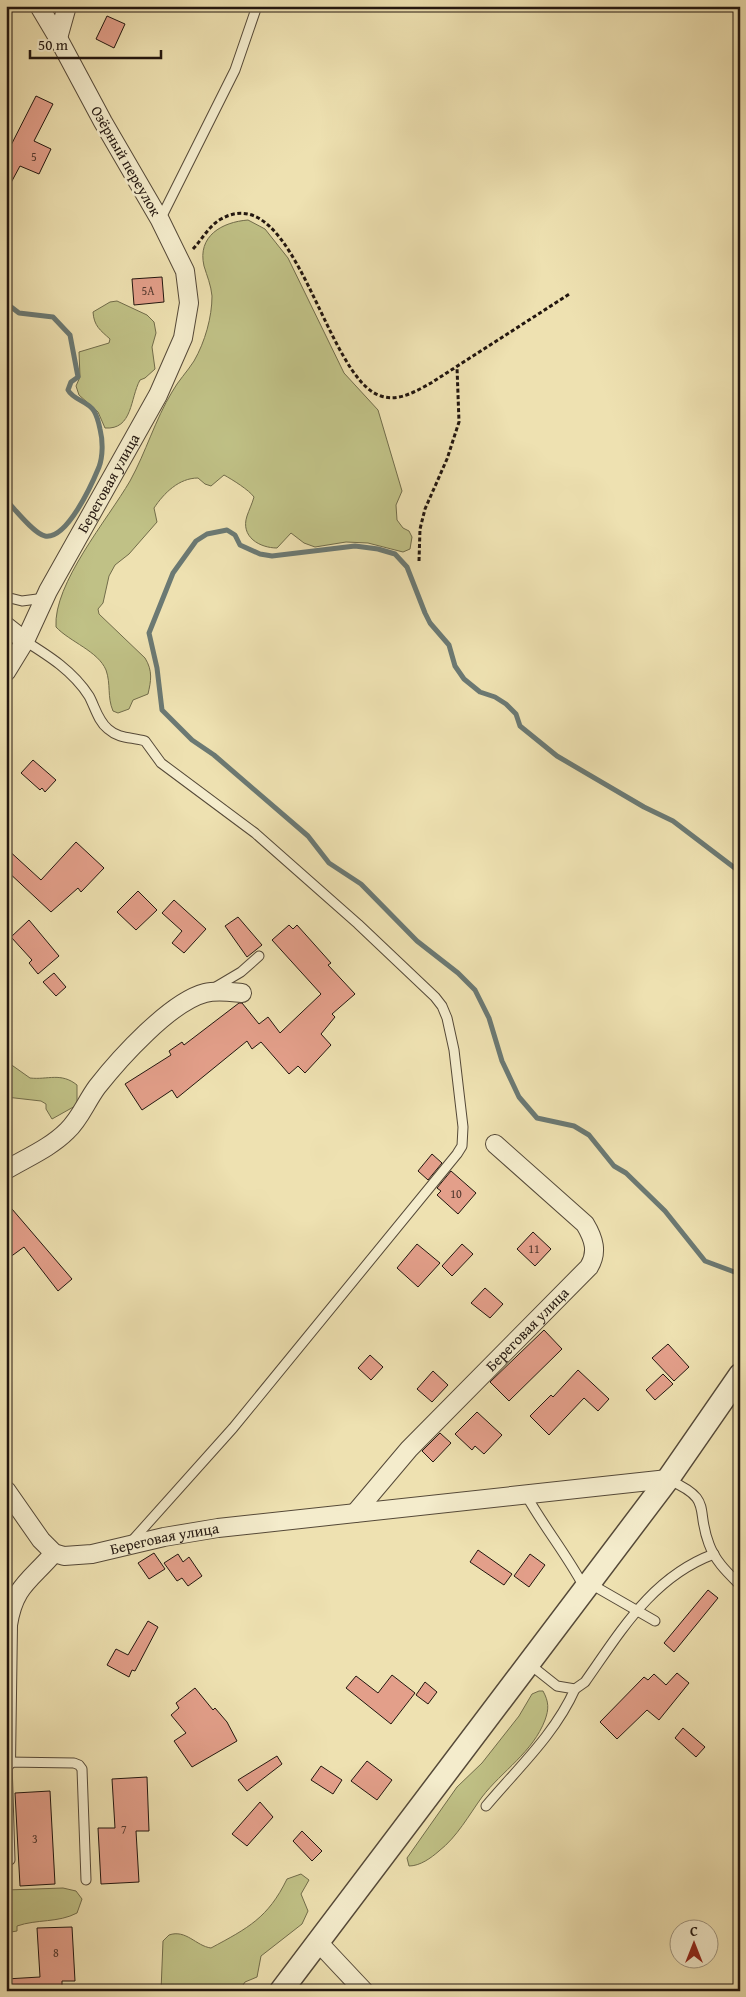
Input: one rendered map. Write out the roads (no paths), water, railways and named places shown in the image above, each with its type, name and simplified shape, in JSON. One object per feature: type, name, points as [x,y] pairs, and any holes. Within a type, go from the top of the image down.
[{"type":"street","name":"Озёрный переулок","points":[[39,6],[160,220],[181,262],[188,287]]},
{"type":"street","points":[[58,38],[67,6]]},
{"type":"street","name":"Береговая улица","points":[[6,672],[24,641],[44,598],[131,444],[165,379],[183,338],[188,316],[188,287]]},
{"type":"street","points":[[6,626],[24,641]]},
{"type":"street","points":[[6,1170],[59,1139],[78,1118],[100,1083],[146,1034],[189,1000],[215,991],[242,993]]},
{"type":"street","name":"Береговая улица","points":[[355,1514],[409,1449],[588,1267],[593,1259],[594,1242],[585,1224],[496,1144]]},
{"type":"street","points":[[281,1991],[668,1479],[740,1375]]},
{"type":"street","name":"Береговая улица","points":[[54,1553],[77,1556],[218,1528],[668,1479]]},
{"type":"street","points":[[6,1490],[42,1540],[54,1553],[21,1586],[10,1608],[8,1625],[7,1762]]},
{"type":"street","points":[[318,1942],[364,1991]]},
{"type":"lane","points":[[160,220],[235,70],[257,6]]},
{"type":"lane","points":[[6,597],[22,601],[44,598]]},
{"type":"lane","points":[[24,641],[64,666],[88,695],[102,723],[108,730],[123,737],[144,740],[161,763],[255,833],[358,924],[435,997],[442,1006],[450,1032],[463,1127],[462,1146],[458,1154],[239,1421],[129,1545]]},
{"type":"lane","points":[[203,994],[234,977],[259,956]]},
{"type":"lane","points":[[668,1479],[684,1486],[699,1499],[704,1512],[706,1534],[714,1554],[740,1585]]},
{"type":"lane","points":[[526,1495],[587,1586],[655,1621]]},
{"type":"lane","points":[[486,1806],[550,1733],[565,1712],[575,1689],[585,1682],[635,1610],[665,1581],[691,1564],[714,1554]]},
{"type":"lane","points":[[528,1663],[558,1686],[575,1689]]},
{"type":"lane","points":[[10,1860],[7,1762],[68,1762],[79,1765],[82,1775],[86,1880]]},
{"type":"waterway","points":[[6,303],[19,313],[53,317],[70,335],[78,377],[71,382],[68,390],[73,396],[94,411],[102,438],[99,467],[91,486],[70,520],[53,535],[45,536],[35,531],[6,500]]},
{"type":"waterway","points":[[740,872],[673,821],[644,807],[557,756],[520,726],[516,714],[506,704],[495,697],[480,692],[464,679],[455,666],[449,645],[430,623],[407,567],[395,554],[378,549],[355,546],[272,556],[260,554],[240,545],[235,535],[227,530],[207,534],[196,541],[173,573],[149,633],[157,668],[162,710],[192,740],[214,755],[308,836],[329,863],[361,884],[417,941],[458,973],[475,990],[489,1018],[502,1061],[519,1097],[537,1118],[574,1126],[589,1135],[614,1166],[626,1173],[665,1211],[705,1261],[740,1274]]}]
